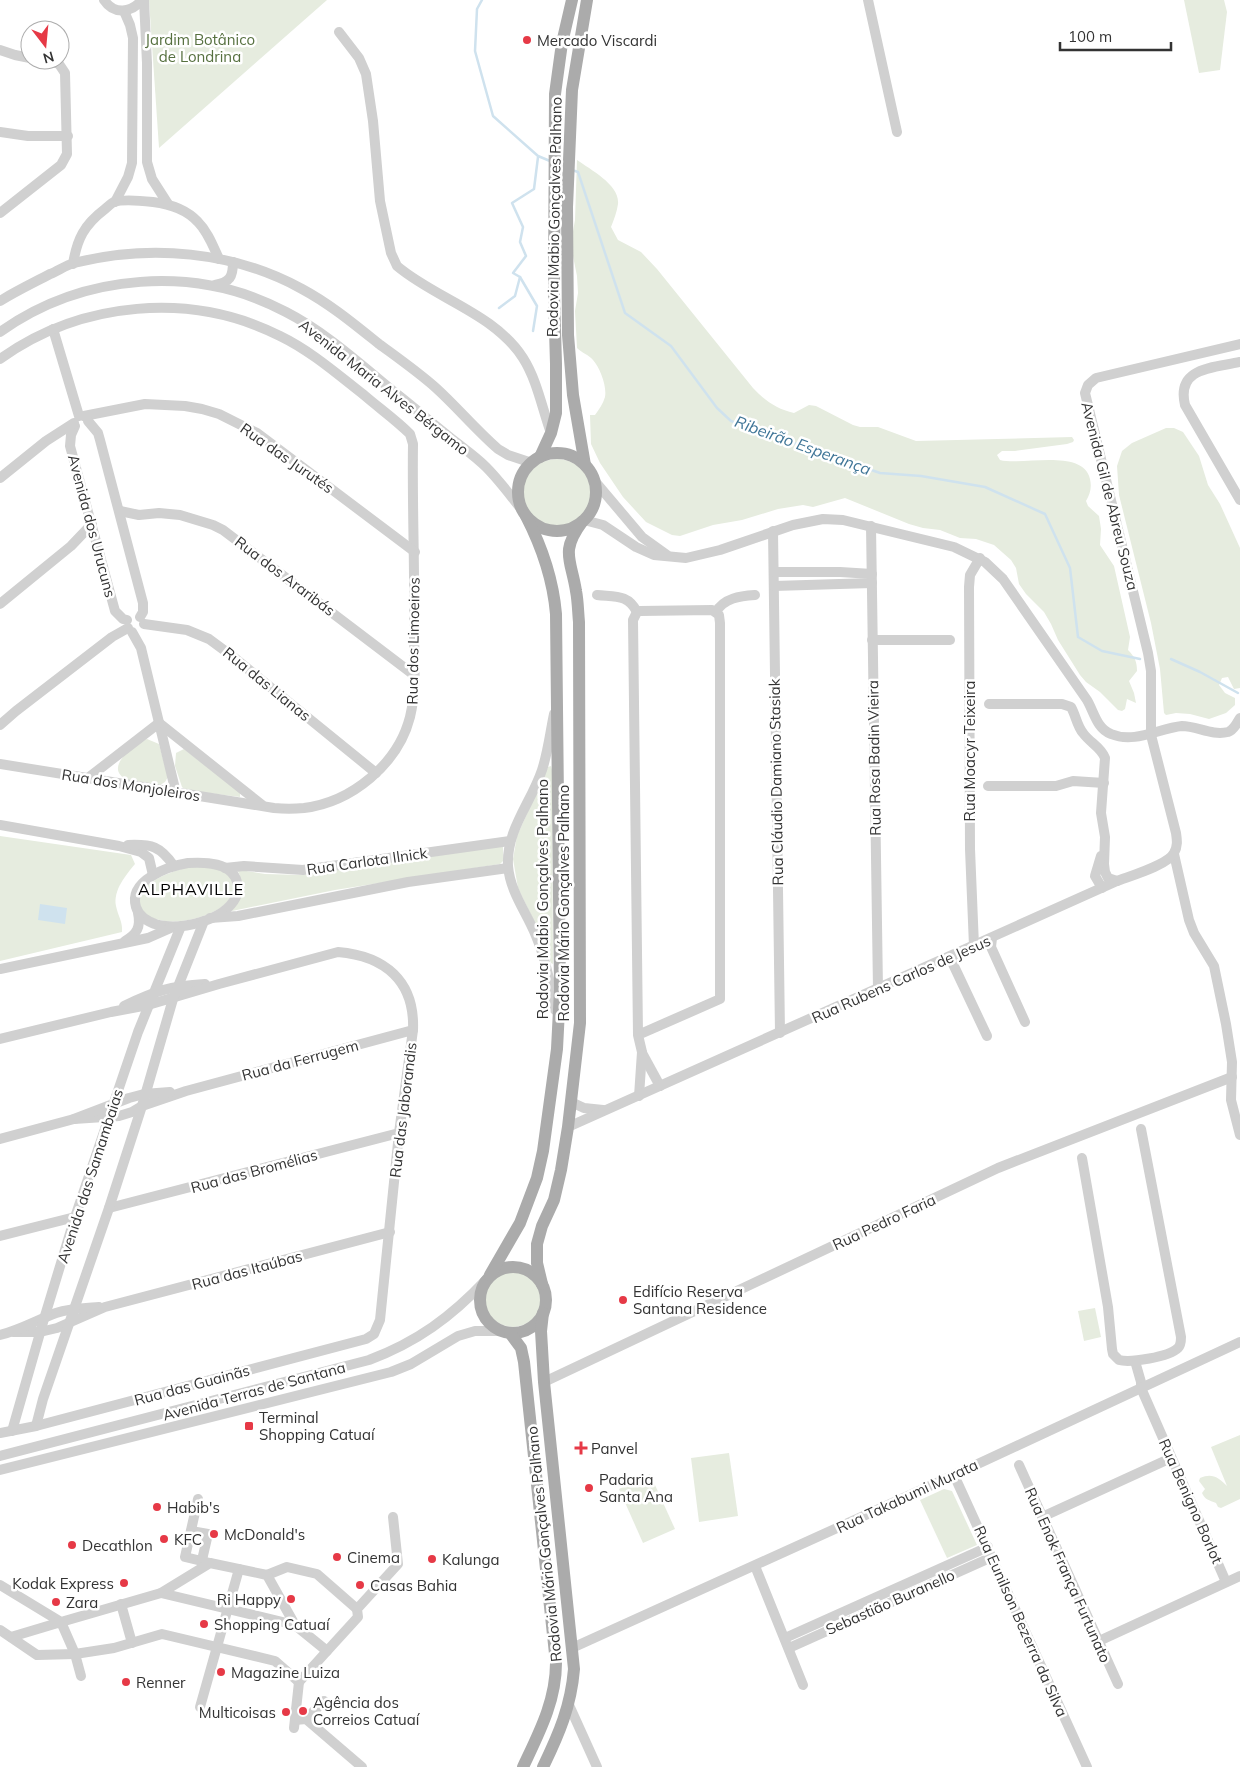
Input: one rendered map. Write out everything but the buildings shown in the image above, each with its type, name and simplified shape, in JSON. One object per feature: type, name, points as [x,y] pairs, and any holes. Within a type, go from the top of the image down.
[{"type":"main road","name":"Rodovia Mabio Gonçalves Palhano","points":[[536,460],[551,433],[556,413],[554,294],[555,94],[562,43],[572,0]]},
{"type":"main road","name":"Rodovia Mabio Gonçalves Palhano","points":[[585,465],[573,395],[568,335],[568,175],[572,90],[587,0]]},
{"type":"main road","points":[[561,453],[573,457],[585,465],[594,479],[595,498],[591,511],[583,521],[563,530],[549,530],[536,525],[524,513],[518,497],[519,483],[524,470],[536,460],[561,453]]},
{"type":"main road","name":"Rodovia Mabio Gonçalves Palhano","points":[[488,1278],[517,1229],[534,1188],[543,1151],[559,1027],[556,620],[553,589],[543,554],[524,513]]},
{"type":"main road","name":"Rodovia Mário Gonçalves Palhano","points":[[542,1284],[537,1262],[538,1234],[556,1191],[568,1127],[580,1022],[579,622],[576,591],[568,556],[571,538],[583,521]]},
{"type":"main road","points":[[552,1086],[558,1087],[566,1096],[565,1118],[568,1127]]},
{"type":"main road","points":[[518,1267],[530,1271],[542,1284],[546,1295],[543,1313],[531,1328],[520,1332],[506,1332],[486,1320],[480,1308],[481,1291],[488,1278],[500,1269],[518,1267]]},
{"type":"main road","name":"Rodovia Mário Gonçalves Palhano","points":[[543,1313],[541,1331],[544,1382],[574,1669],[569,1705],[558,1737],[543,1767]]},
{"type":"main road","name":"Rodovia Mário Gonçalves Palhano","points":[[506,1332],[518,1343],[522,1354],[556,1663],[556,1683],[552,1701],[523,1767]]},
{"type":"street","points":[[104,0],[112,9],[124,11],[137,6],[143,0]]},
{"type":"street","points":[[143,0],[147,63],[147,162],[152,179],[168,204]]},
{"type":"street","points":[[868,0],[898,132]]},
{"type":"street","points":[[73,264],[77,242],[87,226],[115,202],[128,177],[132,163],[133,38],[124,11]]},
{"type":"street","points":[[339,32],[359,58],[366,74],[373,121],[380,201],[391,254],[397,266],[458,304],[510,341],[523,357],[531,372],[551,433]]},
{"type":"street","points":[[0,50],[20,57]]},
{"type":"street","points":[[0,213],[61,165],[67,154],[65,73],[63,70]]},
{"type":"street","points":[[0,132],[28,136],[68,136]]},
{"type":"street","points":[[115,202],[142,200],[168,204],[184,211],[197,221],[208,234],[219,259]]},
{"type":"street","name":"Avenida Maria Alves Bérgamo","points":[[0,301],[14,292],[73,264],[121,255],[156,253],[197,255],[233,262],[276,276],[318,298],[434,387],[498,448],[508,455],[536,460]]},
{"type":"street","points":[[212,286],[226,283],[230,279],[233,262]]},
{"type":"street","name":"Avenida Maria Alves Bérgamo","points":[[0,332],[48,304],[94,288],[151,280],[212,286],[240,292],[264,301],[293,316],[325,336],[484,466],[524,513]]},
{"type":"street","name":"Rua dos Limoeiros","points":[[53,329],[87,317],[139,308],[193,309],[240,320],[280,336],[309,353],[405,428],[412,436],[415,552],[414,675],[412,709],[407,725],[395,750],[376,773],[351,792],[336,800],[318,805],[292,809],[263,806]]},
{"type":"street","points":[[0,359],[25,342],[53,329]]},
{"type":"street","name":"Avenida dos Urucuns","points":[[53,329],[80,420],[94,428],[100,440],[120,511],[144,603],[143,612],[135,625],[176,793]]},
{"type":"street","name":"Avenida Gil de Abreu Souza","points":[[1174,854],[1177,846],[1176,833],[1151,735],[1150,662],[1085,393],[1088,385],[1096,378],[1240,344]]},
{"type":"street","points":[[1240,362],[1201,371],[1189,377],[1184,384],[1183,394],[1185,405],[1240,500]]},
{"type":"street","name":"Rua das Jurutés","points":[[0,478],[46,441],[80,420],[131,406],[153,404],[202,409],[219,414],[257,433],[415,552]]},
{"type":"street","name":"Avenida dos Urucuns","points":[[80,420],[71,435],[70,444],[115,611],[123,619],[135,625]]},
{"type":"street","points":[[594,479],[642,537],[670,557]]},
{"type":"street","name":"Rua dos Araribás","points":[[120,511],[139,515],[180,515],[223,530],[414,675]]},
{"type":"street","points":[[123,525],[139,515]]},
{"type":"street","points":[[583,521],[603,525],[645,551],[670,557],[696,557],[793,525],[823,519],[843,520],[954,547],[980,558],[1003,579],[1087,700],[1096,720],[1111,735],[1123,737],[1151,735],[1182,726],[1212,732],[1228,732],[1234,728],[1240,718]]},
{"type":"street","points":[[0,604],[71,546],[92,524]]},
{"type":"street","name":"Rua Rosa Badin Vieira","points":[[871,526],[878,990]]},
{"type":"street","name":"Rua Cláudio Damiano Stasiak","points":[[773,532],[780,1033]]},
{"type":"street","points":[[71,546],[96,540]]},
{"type":"street","name":"Rua Moacyr Teixeira","points":[[974,946],[970,850],[969,586],[970,575],[980,558]]},
{"type":"street","points":[[774,572],[840,572],[872,579]]},
{"type":"street","points":[[774,586],[872,579]]},
{"type":"street","points":[[597,595],[625,598],[637,612]]},
{"type":"street","points":[[716,612],[719,607],[728,601],[738,597],[755,595]]},
{"type":"street","points":[[638,1035],[720,999],[720,623],[719,615],[716,612],[707,610],[644,610],[637,612],[633,620],[638,1035],[642,1052],[660,1086]]},
{"type":"street","points":[[0,725],[16,710],[112,637],[135,625]]},
{"type":"street","name":"Rua das Lianas","points":[[135,625],[188,630],[216,644],[376,773]]},
{"type":"street","points":[[872,640],[950,640]]},
{"type":"street","points":[[557,704],[542,770],[510,841],[508,868],[517,898],[536,934],[545,960],[559,1027]]},
{"type":"street","points":[[989,704],[1062,704],[1069,706],[1083,733],[1104,755],[1101,813],[1105,848],[1104,864],[1108,878],[1116,881]]},
{"type":"street","points":[[88,778],[159,723],[263,806]]},
{"type":"street","name":"Rua dos Monjoleiros","points":[[0,764],[263,806]]},
{"type":"street","points":[[988,786],[1056,786],[1073,781],[1104,783]]},
{"type":"street","points":[[0,826],[120,846],[152,846],[162,852],[174,866]]},
{"type":"street","name":"Rua Carlota Ilnick","points":[[220,866],[304,870],[510,841]]},
{"type":"street","points":[[120,846],[145,855],[151,862],[154,875]]},
{"type":"street","points":[[1102,888],[1095,876],[1105,848]]},
{"type":"street","points":[[1174,854],[1189,920],[1194,933],[1214,966],[1232,1062],[1231,1100],[1240,1135]]},
{"type":"street","name":"Rua Rubens Carlos de Jesus","points":[[568,1127],[878,990],[1116,881],[1161,863],[1174,854]]},
{"type":"street","points":[[118,943],[135,933],[140,924],[135,903],[136,893],[154,875],[174,866],[188,863],[220,866],[236,878],[238,893],[234,901],[226,909],[207,920]]},
{"type":"street","points":[[0,969],[148,938],[178,926],[207,920],[238,916],[408,882],[508,868]]},
{"type":"street","points":[[138,913],[146,920],[155,924],[178,926]]},
{"type":"street","name":"Avenida das Samambaias","points":[[36,1426],[43,1399],[142,1106],[173,999],[207,920]]},
{"type":"street","name":"Avenida das Samambaias","points":[[12,1431],[75,1217],[148,1005],[169,958],[178,926]]},
{"type":"street","points":[[992,938],[991,947],[1026,1022]]},
{"type":"street","name":"Rua das Jaborandis","points":[[219,984],[324,954],[338,952],[353,953],[383,965],[398,978],[407,992],[414,1013],[414,1030],[399,1133],[390,1232],[378,1326]]},
{"type":"street","points":[[954,955],[954,964],[987,1036]]},
{"type":"street","points":[[111,1012],[154,992],[179,986],[219,984]]},
{"type":"street","points":[[0,1039],[173,999],[219,984]]},
{"type":"street","name":"Rua da Ferrugem","points":[[74,1119],[119,1116],[186,1091],[414,1030]]},
{"type":"street","points":[[639,1096],[642,1052]]},
{"type":"street","name":"Rua Pedro Faria","points":[[544,1382],[998,1168],[1232,1078]]},
{"type":"street","name":"Rua da Ferrugem","points":[[0,1139],[74,1119],[144,1094],[186,1091]]},
{"type":"street","points":[[571,1102],[584,1108],[606,1110]]},
{"type":"street","points":[[1082,1158],[1108,1307],[1113,1354],[1119,1360],[1135,1361],[1173,1352],[1180,1344],[1182,1337],[1141,1129]]},
{"type":"street","name":"Rua das Bromélias","points":[[109,1208],[399,1133]]},
{"type":"street","points":[[0,1236],[75,1217]]},
{"type":"street","name":"Rua das Itaúbas","points":[[13,1332],[40,1332],[69,1323],[105,1307],[390,1232]]},
{"type":"street","name":"Avenida Terras de Santana","points":[[0,1456],[369,1360],[404,1345],[432,1329],[488,1278]]},
{"type":"street","name":"Rua das Itaúbas","points":[[0,1335],[13,1332],[56,1313],[74,1308],[105,1307]]},
{"type":"street","name":"Rua das Guainãs","points":[[0,1433],[36,1426],[366,1339],[374,1334],[378,1326]]},
{"type":"street","name":"Avenida Terras de Santana","points":[[0,1470],[391,1372],[412,1364],[458,1336],[474,1331],[506,1332]]},
{"type":"street","name":"Rua Takabumi Murata","points":[[572,1648],[954,1475],[1240,1342]]},
{"type":"street","points":[[1135,1361],[1148,1404],[1156,1420]]},
{"type":"street","points":[[1142,1386],[1155,1413],[1156,1420]]},
{"type":"street","points":[[1119,1398],[1138,1399],[1148,1404]]},
{"type":"street","name":"Rua Benigno Borlot","points":[[1156,1420],[1226,1582]]},
{"type":"street","points":[[1042,1517],[1171,1458]]},
{"type":"street","name":"Rua Enok França Furtunato","points":[[1019,1465],[1118,1684]]},
{"type":"street","name":"Rua Eunilson Bezerra da Silva","points":[[954,1475],[1087,1767]]},
{"type":"street","points":[[198,1499],[185,1557],[267,1575],[287,1567],[317,1574],[357,1609],[358,1617],[298,1682],[294,1724],[306,1719],[324,1701]]},
{"type":"street","points":[[357,1609],[398,1564],[393,1517]]},
{"type":"street","points":[[191,1531],[208,1534],[206,1562]]},
{"type":"street","name":"Sebastião Buranello","points":[[787,1643],[990,1552]]},
{"type":"street","points":[[11,1637],[161,1592],[206,1562]]},
{"type":"street","points":[[755,1566],[803,1686]]},
{"type":"street","points":[[200,1707],[239,1569]]},
{"type":"street","points":[[267,1575],[295,1625],[327,1651]]},
{"type":"street","points":[[1099,1641],[1240,1576]]},
{"type":"street","points":[[0,1586],[61,1622],[75,1654],[81,1676]]},
{"type":"street","points":[[161,1592],[295,1625]]},
{"type":"street","points":[[121,1604],[132,1643]]},
{"type":"street","points":[[0,1630],[37,1656],[75,1654],[114,1648],[162,1634],[275,1661],[298,1682]]},
{"type":"street","points":[[569,1705],[597,1767]]},
{"type":"street","points":[[306,1719],[362,1767]]},
{"type":"green space","name":"Jardim Botânico de Londrina","points":[[149,0],[327,0],[159,148]]},
{"type":"green space","points":[[1184,0],[1224,0],[1227,12],[1220,70],[1199,73]]},
{"type":"green space","points":[[577,160],[597,173],[610,184],[614,191],[618,204],[611,227],[618,240],[641,252],[657,269],[753,388],[767,401],[777,407],[794,413],[809,405],[816,406],[853,425],[878,427],[916,441],[1072,437],[1073,442],[1067,444],[1002,451],[997,455],[1000,460],[1010,461],[1064,461],[1076,464],[1085,470],[1091,485],[1086,501],[1088,506],[1099,516],[1101,529],[1100,545],[1114,566],[1130,637],[1128,650],[1136,662],[1137,671],[1129,681],[1136,703],[1127,699],[1125,709],[1122,711],[1118,710],[1100,692],[1086,682],[1058,640],[1044,612],[1019,584],[1016,568],[1011,560],[994,545],[976,539],[960,538],[940,530],[909,524],[845,498],[813,507],[803,505],[778,509],[742,520],[713,525],[680,536],[672,535],[646,522],[623,497],[600,463],[591,444],[590,415],[595,415],[603,402],[605,388],[596,363],[577,348],[575,311],[578,293],[572,237],[575,220]]},
{"type":"green space","points":[[1166,428],[1174,428],[1183,432],[1199,456],[1208,485],[1220,504],[1240,548],[1240,688],[1234,689],[1228,677],[1222,678],[1219,685],[1225,693],[1235,698],[1235,705],[1226,713],[1209,719],[1190,714],[1176,713],[1166,715],[1164,713],[1160,669],[1151,623],[1119,495],[1117,466],[1122,451],[1132,443]]},
{"type":"green space","points":[[557,459],[570,462],[581,469],[588,480],[591,493],[588,506],[581,517],[570,524],[557,527],[544,524],[533,517],[526,506],[523,493],[526,480],[533,469],[544,462]]},
{"type":"green space","points":[[147,739],[159,744],[168,777],[160,785],[128,780],[118,770],[119,764],[128,752],[134,746]]},
{"type":"green space","points":[[184,749],[240,792],[240,797],[185,790],[182,787],[175,766],[176,753]]},
{"type":"green space","points":[[551,766],[553,964],[518,888],[513,859],[517,836],[548,767]]},
{"type":"green space","points":[[0,836],[131,855],[135,864],[121,883],[116,894],[116,906],[122,925],[122,932],[0,961]]},
{"type":"green space","points":[[503,846],[503,861],[500,864],[335,890],[232,911],[240,876],[238,871],[240,870],[265,874],[302,875]]},
{"type":"green space","points":[[189,867],[212,868],[227,874],[233,885],[232,894],[228,901],[213,912],[182,921],[162,921],[146,915],[139,904],[140,895],[145,888],[162,876]]},
{"type":"green space","points":[[513,1271],[524,1273],[533,1279],[539,1288],[541,1299],[539,1310],[533,1319],[524,1325],[513,1327],[502,1325],[493,1319],[487,1310],[485,1299],[487,1288],[493,1279],[502,1273]]},
{"type":"green space","points":[[1095,1308],[1101,1337],[1084,1341],[1078,1311]]},
{"type":"green space","points":[[1240,1435],[1240,1499],[1221,1508],[1204,1497],[1202,1493],[1205,1489],[1199,1481],[1200,1478],[1211,1476],[1218,1478],[1227,1486],[1211,1447]]},
{"type":"green space","points":[[729,1453],[738,1516],[699,1522],[691,1458]]},
{"type":"green space","points":[[650,1474],[675,1529],[643,1543],[619,1489]]},
{"type":"green space","points":[[944,1489],[952,1491],[977,1545],[947,1558],[920,1500]]},
{"type":"water","points":[[40,904],[67,908],[65,924],[38,920]]},
{"type":"waterway","name":"Ribeirão Esperança","points":[[482,0],[477,9],[475,51],[493,116],[538,156],[550,161]]},
{"type":"waterway","points":[[533,331],[537,306],[520,277],[513,273],[526,256],[520,242],[523,227],[512,203],[534,189],[538,157]]},
{"type":"waterway","name":"Ribeirão Esperança","points":[[572,170],[578,172],[625,313],[671,346],[717,408],[731,421],[880,473],[921,476],[985,487],[1045,514],[1070,568],[1078,637],[1102,651],[1140,659]]},
{"type":"waterway","points":[[499,308],[515,296],[520,277]]},
{"type":"waterway","name":"Ribeirão Esperança","points":[[1171,659],[1200,672],[1238,693]]},
{"type":"place","name":"Mercado Viscardi","points":[[527,40]]},
{"type":"place","name":"Edifício Reserva Santana Residence","points":[[623,1300]]},
{"type":"place","name":"Terminal Shopping Catuaí","points":[[249,1426]]},
{"type":"place","name":"Panvel","points":[[581,1448]]},
{"type":"place","name":"Padaria Santa Ana","points":[[589,1488]]},
{"type":"place","name":"Habib's","points":[[157,1507]]},
{"type":"place","name":"McDonald's","points":[[214,1534]]},
{"type":"place","name":"KFC","points":[[164,1539]]},
{"type":"place","name":"Decathlon","points":[[72,1545]]},
{"type":"place","name":"Cinema","points":[[337,1557]]},
{"type":"place","name":"Kalunga","points":[[432,1559]]},
{"type":"place","name":"Kodak Express","points":[[124,1583]]},
{"type":"place","name":"Casas Bahia","points":[[360,1585]]},
{"type":"place","name":"Ri Happy","points":[[291,1599]]},
{"type":"place","name":"Zara","points":[[56,1602]]},
{"type":"place","name":"Shopping Catuaí","points":[[204,1624]]},
{"type":"place","name":"Magazine Luiza","points":[[221,1672]]},
{"type":"place","name":"Renner","points":[[126,1682]]},
{"type":"place","name":"Agência dos Correios Catuaí","points":[[303,1711]]},
{"type":"place","name":"Multicoisas","points":[[286,1712]]},
{"type":"district","name":"ALPHAVILLE","points":[[191,889]]}]
